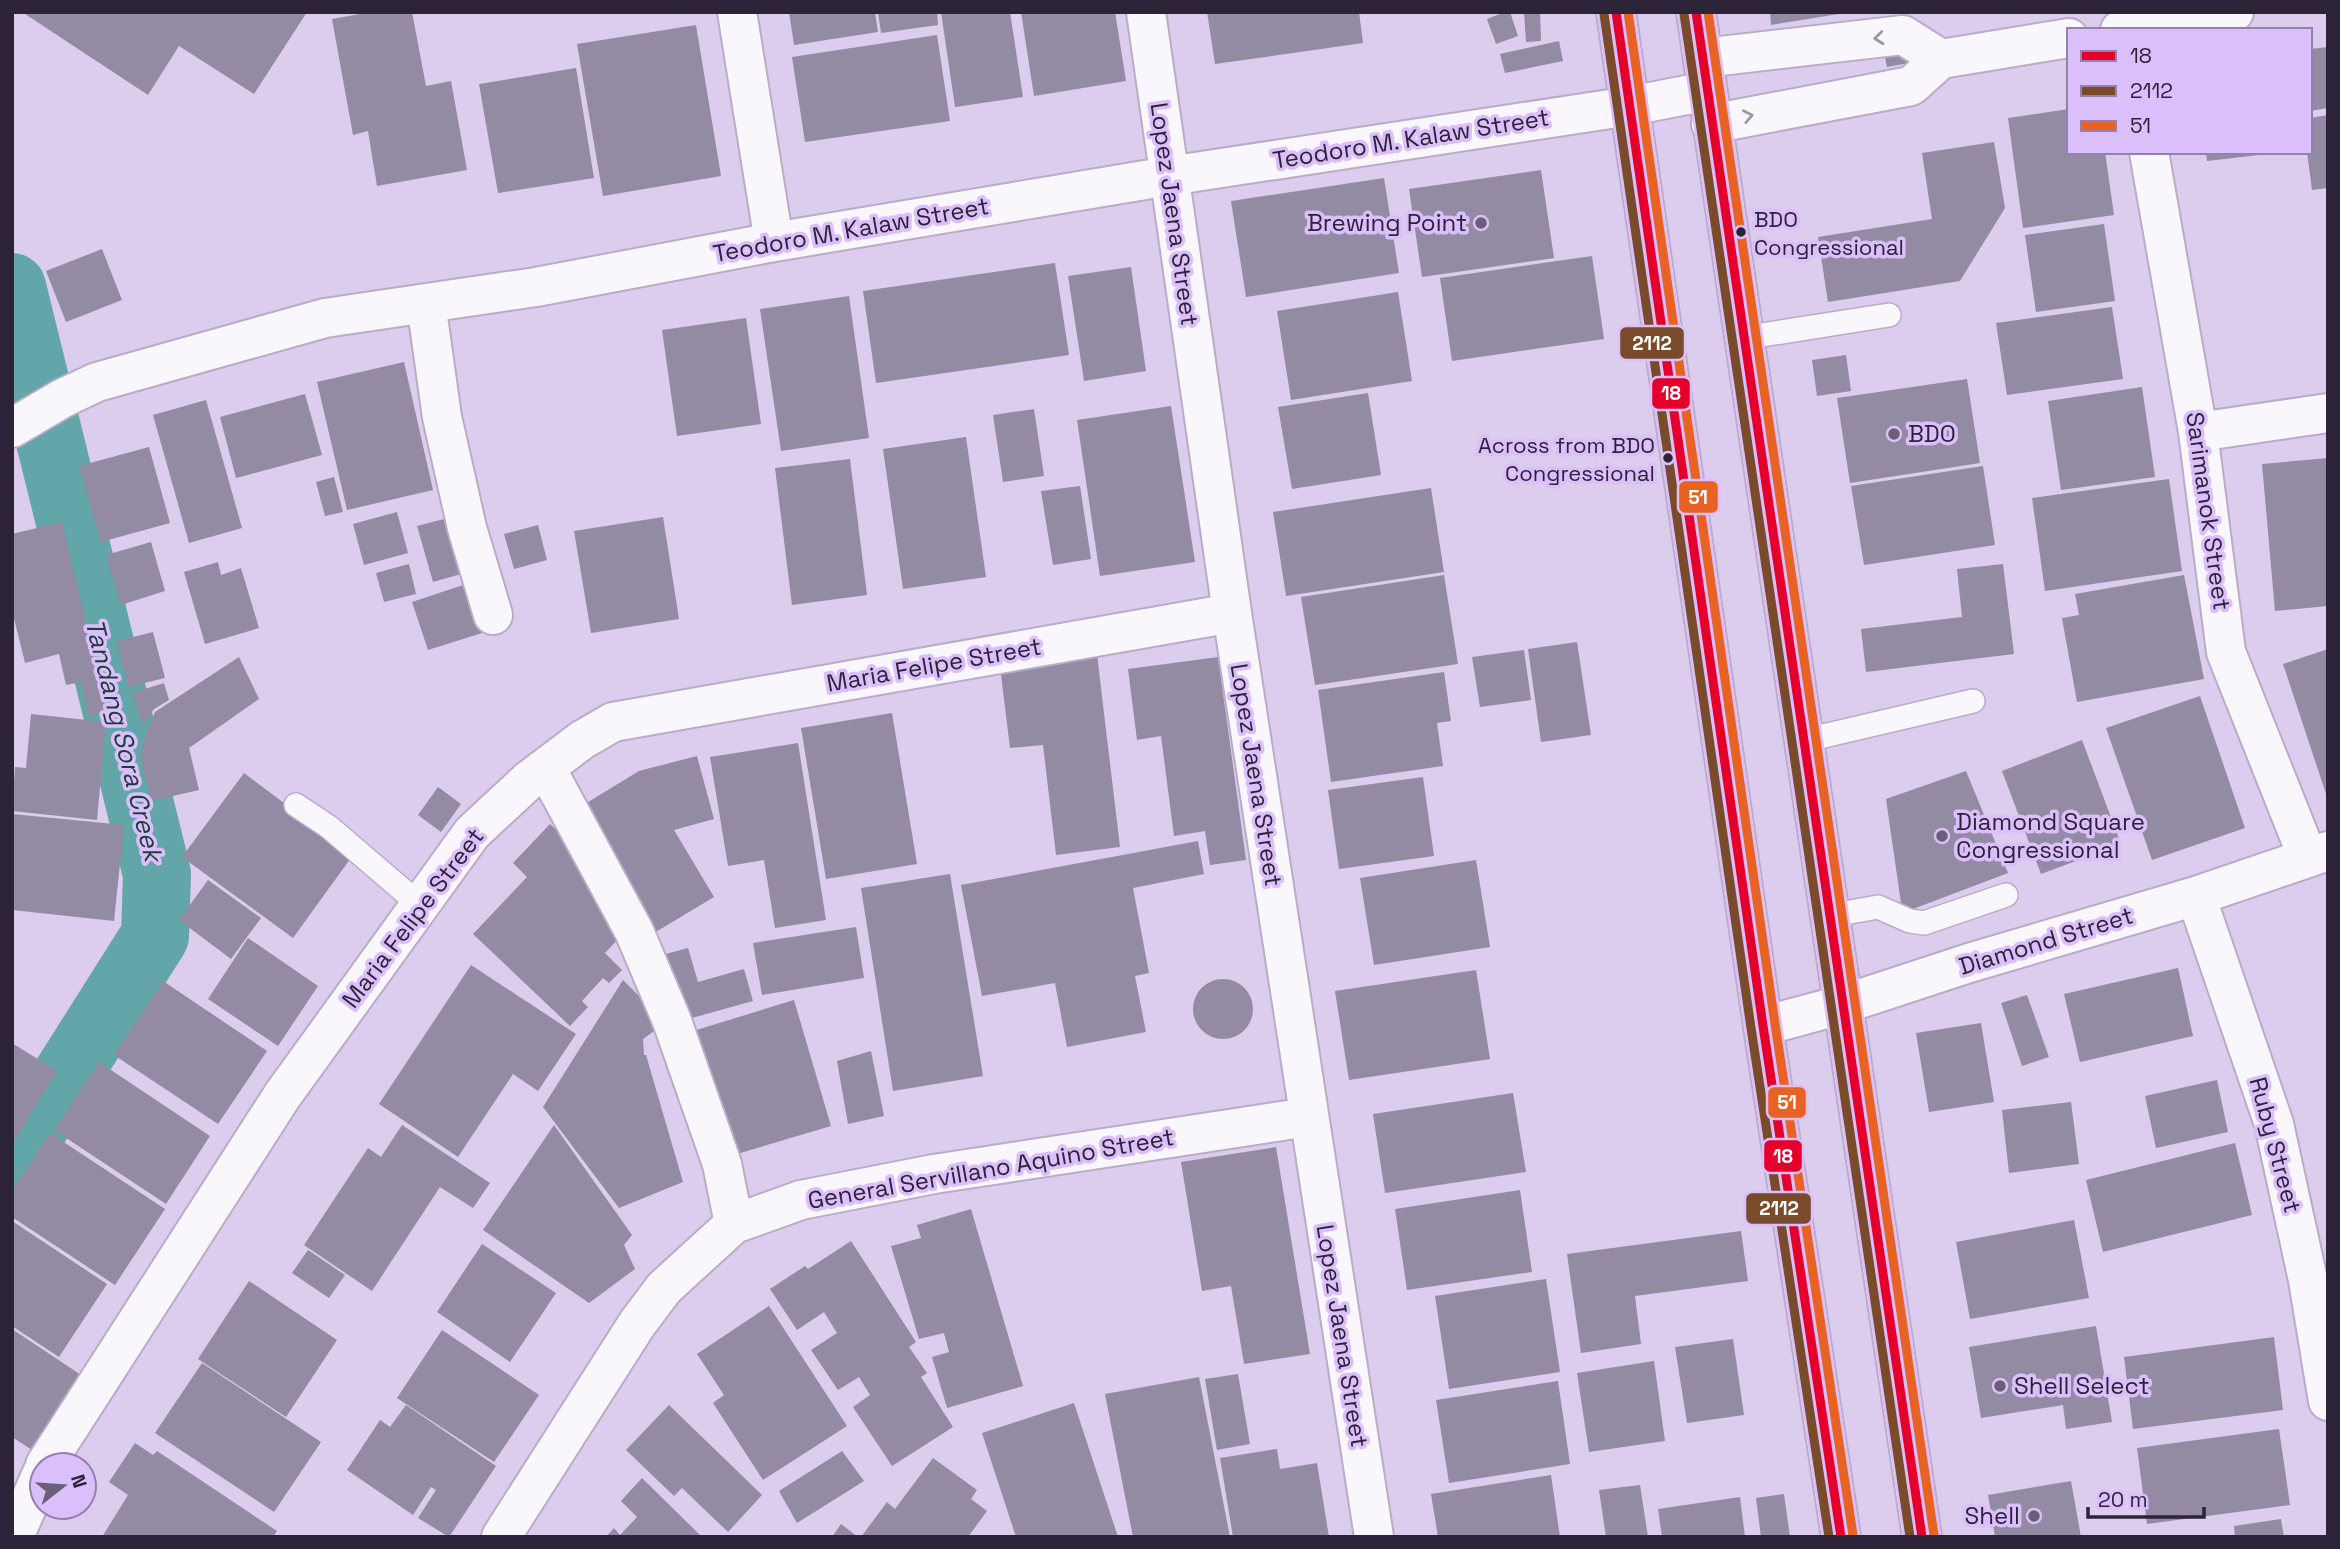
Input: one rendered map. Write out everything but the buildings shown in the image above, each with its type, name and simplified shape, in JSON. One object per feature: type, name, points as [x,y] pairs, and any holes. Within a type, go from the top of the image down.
[{"type":"street","points":[[737,12],[774,242]]},
{"type":"street","name":"Lopez Jaena Street","points":[[1146,12],[1307,1117],[1374,1537]]},
{"type":"street","points":[[1616,12],[1763,1026],[1841,1537]]},
{"type":"street","points":[[1696,12],[1922,1537]]},
{"type":"street","points":[[2126,25],[2234,12]]},
{"type":"street","name":"Teodoro M. Kalaw Street","points":[[12,428],[63,398],[97,382],[325,318],[536,286],[774,242],[1168,176],[1630,106],[1707,91],[1903,35],[1941,59],[1911,86],[1707,91]]},
{"type":"street","points":[[1941,59],[2067,38]]},
{"type":"street","name":"Sarimanok Street","points":[[2149,154],[2199,432],[2227,652],[2318,854]]},
{"type":"street","points":[[426,303],[442,417],[467,528],[493,615]]},
{"type":"street","points":[[2199,432],[2328,413]]},
{"type":"street","name":"Maria Felipe Street","points":[[55,1451],[282,1096],[472,833],[529,780],[582,740],[613,722],[1232,613]]},
{"type":"street","points":[[546,768],[634,931],[672,1021],[722,1164],[734,1224]]},
{"type":"street","name":"Diamond Street","points":[[1763,1026],[1842,1005],[1969,963],[2196,895],[2318,854]]},
{"type":"street","name":"Ruby Street","points":[[2196,895],[2274,1124],[2308,1280],[2328,1401]]},
{"type":"street","name":"General Servillano Aquino Street","points":[[501,1537],[637,1324],[664,1288],[734,1224],[801,1200],[934,1174],[1307,1117]]},
{"type":"street","points":[[14,1537],[28,1505]]},
{"type":"lane","points":[[1743,338],[1889,315]]},
{"type":"lane","points":[[1802,740],[1973,701]]},
{"type":"lane","points":[[296,804],[329,827],[420,905]]},
{"type":"lane","points":[[1828,916],[1878,906],[1910,921],[1924,923],[2006,895]]},
{"type":"waterway","name":"Tandang Sora Creek","points":[[12,287],[157,874],[155,936],[12,1162]]},
{"type":"transit line","name":"18","points":[[1616,12],[1763,1026],[1841,1537]]},
{"type":"transit line","name":"51","points":[[1628,12],[1775,1024],[1853,1535]]},
{"type":"transit line","name":"18","points":[[1696,12],[1922,1537]]},
{"type":"transit line","name":"51","points":[[1708,12],[1934,1535]]},
{"type":"transit line","name":"2112","points":[[1604,14],[1751,1028],[1829,1537]]},
{"type":"transit line","name":"2112","points":[[1684,14],[1910,1537]]},
{"type":"place","name":"Brewing Point","points":[[1481,223]]},
{"type":"place","name":"BDO Congressional","points":[[1741,232]]},
{"type":"place","name":"BDO","points":[[1894,434]]},
{"type":"place","name":"Across from BDO Congressional","points":[[1668,458]]},
{"type":"place","name":"Diamond Square Congressional","points":[[1942,836]]},
{"type":"place","name":"Shell Select","points":[[2000,1386]]},
{"type":"place","name":"Shell","points":[[2034,1516]]}]
